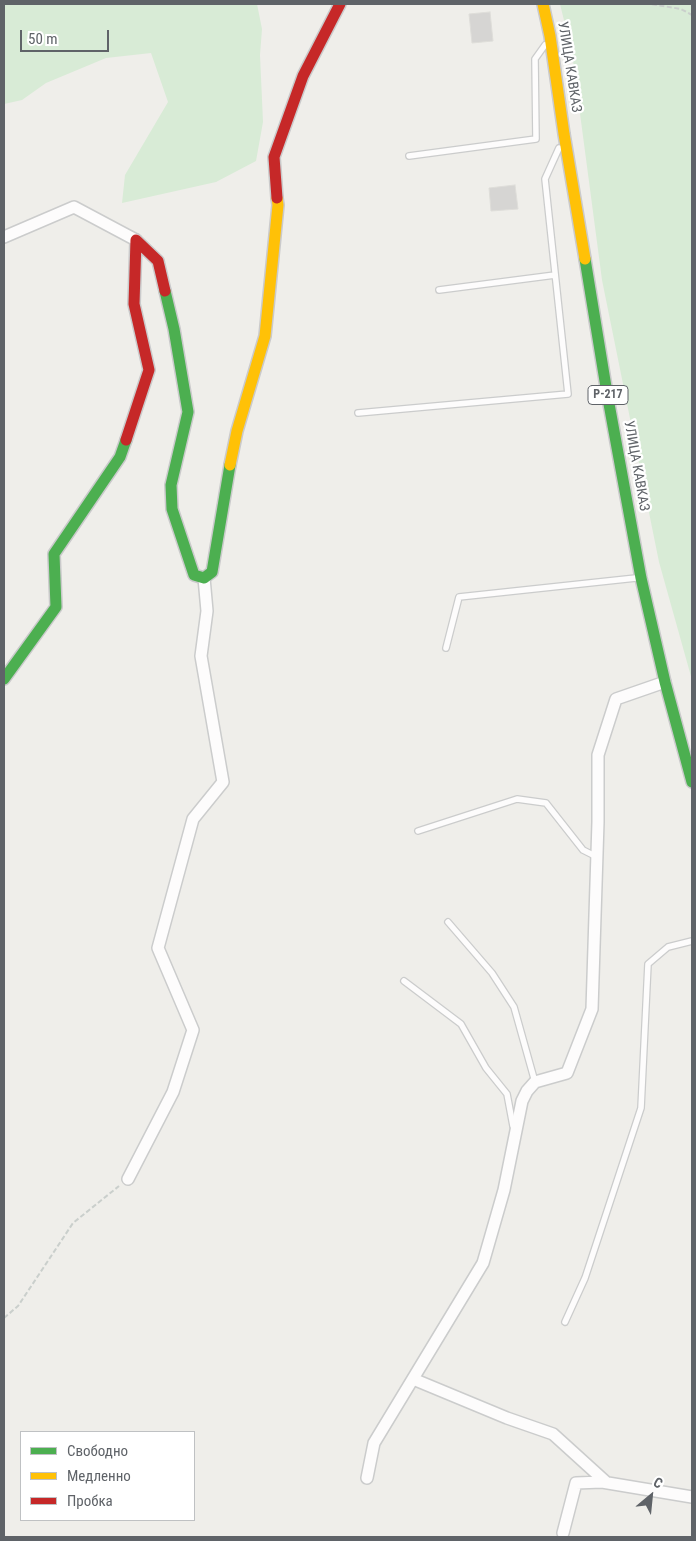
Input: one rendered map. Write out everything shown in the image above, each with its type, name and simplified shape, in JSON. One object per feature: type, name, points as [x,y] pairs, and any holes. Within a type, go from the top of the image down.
[{"type":"main road","points":[[136,240],[158,261],[174,329],[188,412],[171,485],[172,509],[194,575],[204,578],[212,572],[237,431],[265,336],[278,205],[274,157],[304,76],[340,4]]},
{"type":"main road","name":"УЛИЦА КАВКАЗ","points":[[543,4],[550,36],[564,134],[607,393],[641,578],[665,682],[692,782]]},
{"type":"main road","points":[[4,679],[56,606],[54,554],[120,457],[149,370],[134,304],[136,240]]},
{"type":"street","points":[[4,237],[74,206],[136,240]]},
{"type":"street","points":[[128,1179],[173,1092],[193,1030],[158,948],[193,819],[224,782],[201,656],[206,611],[204,578]]},
{"type":"street","points":[[367,1478],[374,1443],[483,1263],[504,1190],[522,1101],[527,1091],[535,1082],[567,1073],[592,1009],[598,755],[616,699],[665,682]]},
{"type":"street","points":[[413,1379],[507,1418],[553,1434],[607,1483]]},
{"type":"street","points":[[563,1533],[576,1483],[607,1483],[692,1497]]},
{"type":"lane","points":[[409,156],[536,139],[536,59],[550,36]]},
{"type":"lane","points":[[358,412],[568,394],[545,179],[564,134]]},
{"type":"lane","points":[[439,290],[555,275]]},
{"type":"lane","points":[[446,648],[459,597],[641,578]]},
{"type":"lane","points":[[418,831],[517,799],[546,803],[583,850],[597,857]]},
{"type":"lane","points":[[448,922],[492,973],[514,1006],[535,1082]]},
{"type":"lane","points":[[565,1322],[585,1278],[641,1108],[648,964],[668,948],[692,941]]},
{"type":"lane","points":[[404,981],[461,1024],[486,1068],[507,1094],[515,1135]]},
{"type":"path","points":[[622,4],[652,4],[681,10],[692,15]]},
{"type":"path","points":[[4,1318],[18,1306],[73,1223],[128,1179]]},
{"type":"green space","points":[[4,4],[257,4],[262,29],[260,55],[263,122],[256,161],[216,182],[122,203],[125,175],[168,102],[151,53],[106,58],[46,83],[22,100],[4,104]]},
{"type":"green space","points":[[560,4],[692,4],[692,680],[659,562],[602,280],[572,53]]},
{"type":"building","points":[[490,12],[493,41],[472,43],[469,14]]},
{"type":"building","points":[[515,185],[518,209],[491,211],[489,188]]},
{"type":"traffic: fast","points":[[585,259],[607,393],[641,578],[665,682],[692,782]]},
{"type":"traffic: fast","points":[[165,291],[174,329],[188,412],[171,485],[172,509],[194,575],[204,578],[212,572],[230,465]]},
{"type":"traffic: fast","points":[[4,679],[56,607],[54,554],[120,457],[126,440]]},
{"type":"traffic: slow","points":[[543,4],[550,36],[585,259]]},
{"type":"traffic: slow","points":[[230,465],[237,431],[265,336],[278,205],[277,198]]},
{"type":"traffic: jam","points":[[277,198],[274,157],[303,76],[340,4]]},
{"type":"traffic: jam","points":[[126,440],[149,370],[134,304],[136,240],[158,261],[165,291]]}]
